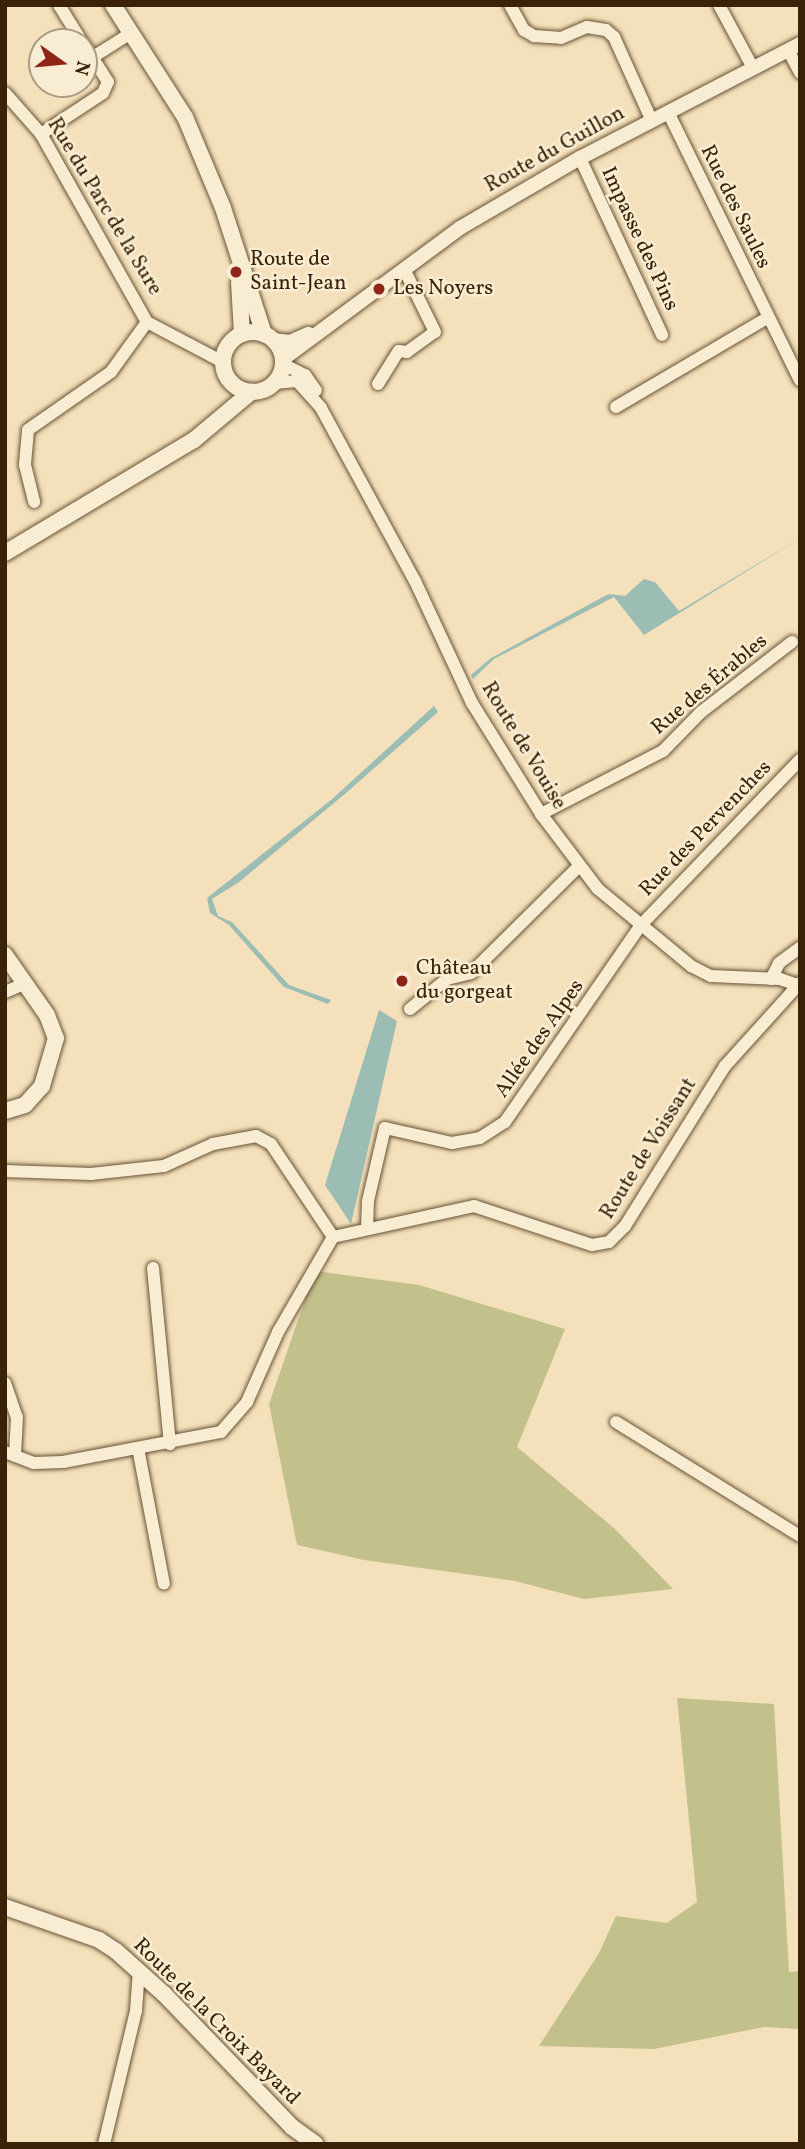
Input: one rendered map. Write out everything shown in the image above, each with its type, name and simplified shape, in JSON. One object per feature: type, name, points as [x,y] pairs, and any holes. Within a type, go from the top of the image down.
[{"type":"main road","points":[[5,553],[194,440],[251,392],[275,383],[283,362],[269,337],[223,208],[186,117],[113,5]]},
{"type":"main road","points":[[223,208],[243,304],[242,334]]},
{"type":"main road","points":[[137,472],[213,419],[223,404],[229,380],[223,362],[228,345],[242,334],[269,337]]},
{"type":"main road","points":[[229,380],[251,392]]},
{"type":"main road","points":[[5,955],[53,1027],[55,1053],[33,1098],[5,1111]]},
{"type":"main road","name":"Route de la Croix Bayard","points":[[5,1907],[99,1940],[139,1969],[292,2127],[315,2144]]},
{"type":"street","points":[[59,5],[74,28]]},
{"type":"street","points":[[510,5],[524,30],[534,36],[561,38],[587,27],[606,30],[614,37],[652,121]]},
{"type":"street","points":[[719,5],[753,68]]},
{"type":"street","points":[[98,54],[131,33]]},
{"type":"street","points":[[794,47],[800,73]]},
{"type":"street","name":"Route du Guillon","points":[[283,362],[460,228],[580,158],[794,47]]},
{"type":"street","points":[[98,65],[108,82],[103,93],[98,96]]},
{"type":"street","name":"Rue du Parc de la Sure","points":[[5,93],[41,134],[147,322],[111,372],[28,430],[25,465],[34,502]]},
{"type":"street","points":[[41,134],[95,98]]},
{"type":"street","name":"Rue des Saules","points":[[668,112],[767,318],[800,380]]},
{"type":"street","name":"Impasse des Pins","points":[[580,158],[662,335]]},
{"type":"street","points":[[378,384],[399,351],[407,352],[435,332],[404,269]]},
{"type":"street","name":"Route du Guillon","points":[[269,337],[299,340],[343,314]]},
{"type":"street","points":[[616,407],[767,318]]},
{"type":"street","points":[[147,322],[223,362]]},
{"type":"street","name":"Route de Vouise","points":[[283,362],[305,375],[415,581],[472,703],[541,814],[579,866],[640,926],[691,966],[711,975],[771,979],[799,985]]},
{"type":"street","name":"Route de Vouise","points":[[275,383],[297,382],[321,408]]},
{"type":"street","name":"Rue des Érables","points":[[541,814],[663,751],[701,712],[792,642]]},
{"type":"street","name":"Rue des Pervenches","points":[[640,926],[800,760]]},
{"type":"street","points":[[410,1009],[447,979],[471,973],[579,866]]},
{"type":"street","name":"Allée des Alpes","points":[[367,1229],[368,1201],[385,1128],[452,1143],[480,1138],[505,1122],[640,926]]},
{"type":"street","points":[[771,979],[779,963],[800,948]]},
{"type":"street","points":[[5,992],[26,983]]},
{"type":"street","name":"Route de Voissant","points":[[333,1237],[474,1206],[584,1243],[609,1242],[625,1226],[725,1066],[799,985]]},
{"type":"street","points":[[5,1171],[91,1174],[164,1166],[213,1144],[256,1136],[271,1144],[333,1237],[278,1332],[247,1402],[221,1432],[170,1444],[63,1462],[34,1463],[10,1454],[17,1417],[5,1383]]},
{"type":"street","points":[[153,1268],[170,1444]]},
{"type":"street","points":[[616,1422],[800,1536]]},
{"type":"street","points":[[138,1448],[164,1584]]},
{"type":"street","points":[[104,2144],[136,2011],[139,1969]]},
{"type":"shaded area","points":[[315,1271],[419,1285],[565,1329],[517,1447],[615,1529],[673,1589],[584,1599],[515,1581],[364,1560],[297,1545],[269,1404]]},
{"type":"shaded area","points":[[677,1698],[774,1704],[789,1972],[800,1971],[800,2029],[764,2027],[654,2049],[539,2046],[599,1953],[616,1916],[667,1923],[697,1902]]},
{"type":"water","points":[[800,538],[644,635],[614,597],[494,659],[473,679],[471,675],[491,658],[601,598],[609,594],[625,596],[644,579],[655,582],[679,611]]},
{"type":"water","points":[[434,706],[438,712],[346,793],[239,882],[212,899],[218,916],[232,922],[289,985],[331,1000],[328,1004],[284,987],[229,925],[210,913],[207,898],[331,800]]},
{"type":"water","points":[[379,1010],[397,1021],[351,1224],[325,1185]]},
{"type":"place","name":"Route de Saint-Jean","points":[[236,272]]},
{"type":"place","name":"Les Noyers","points":[[379,289]]},
{"type":"place","name":"Château du gorgeat","points":[[402,981]]}]
